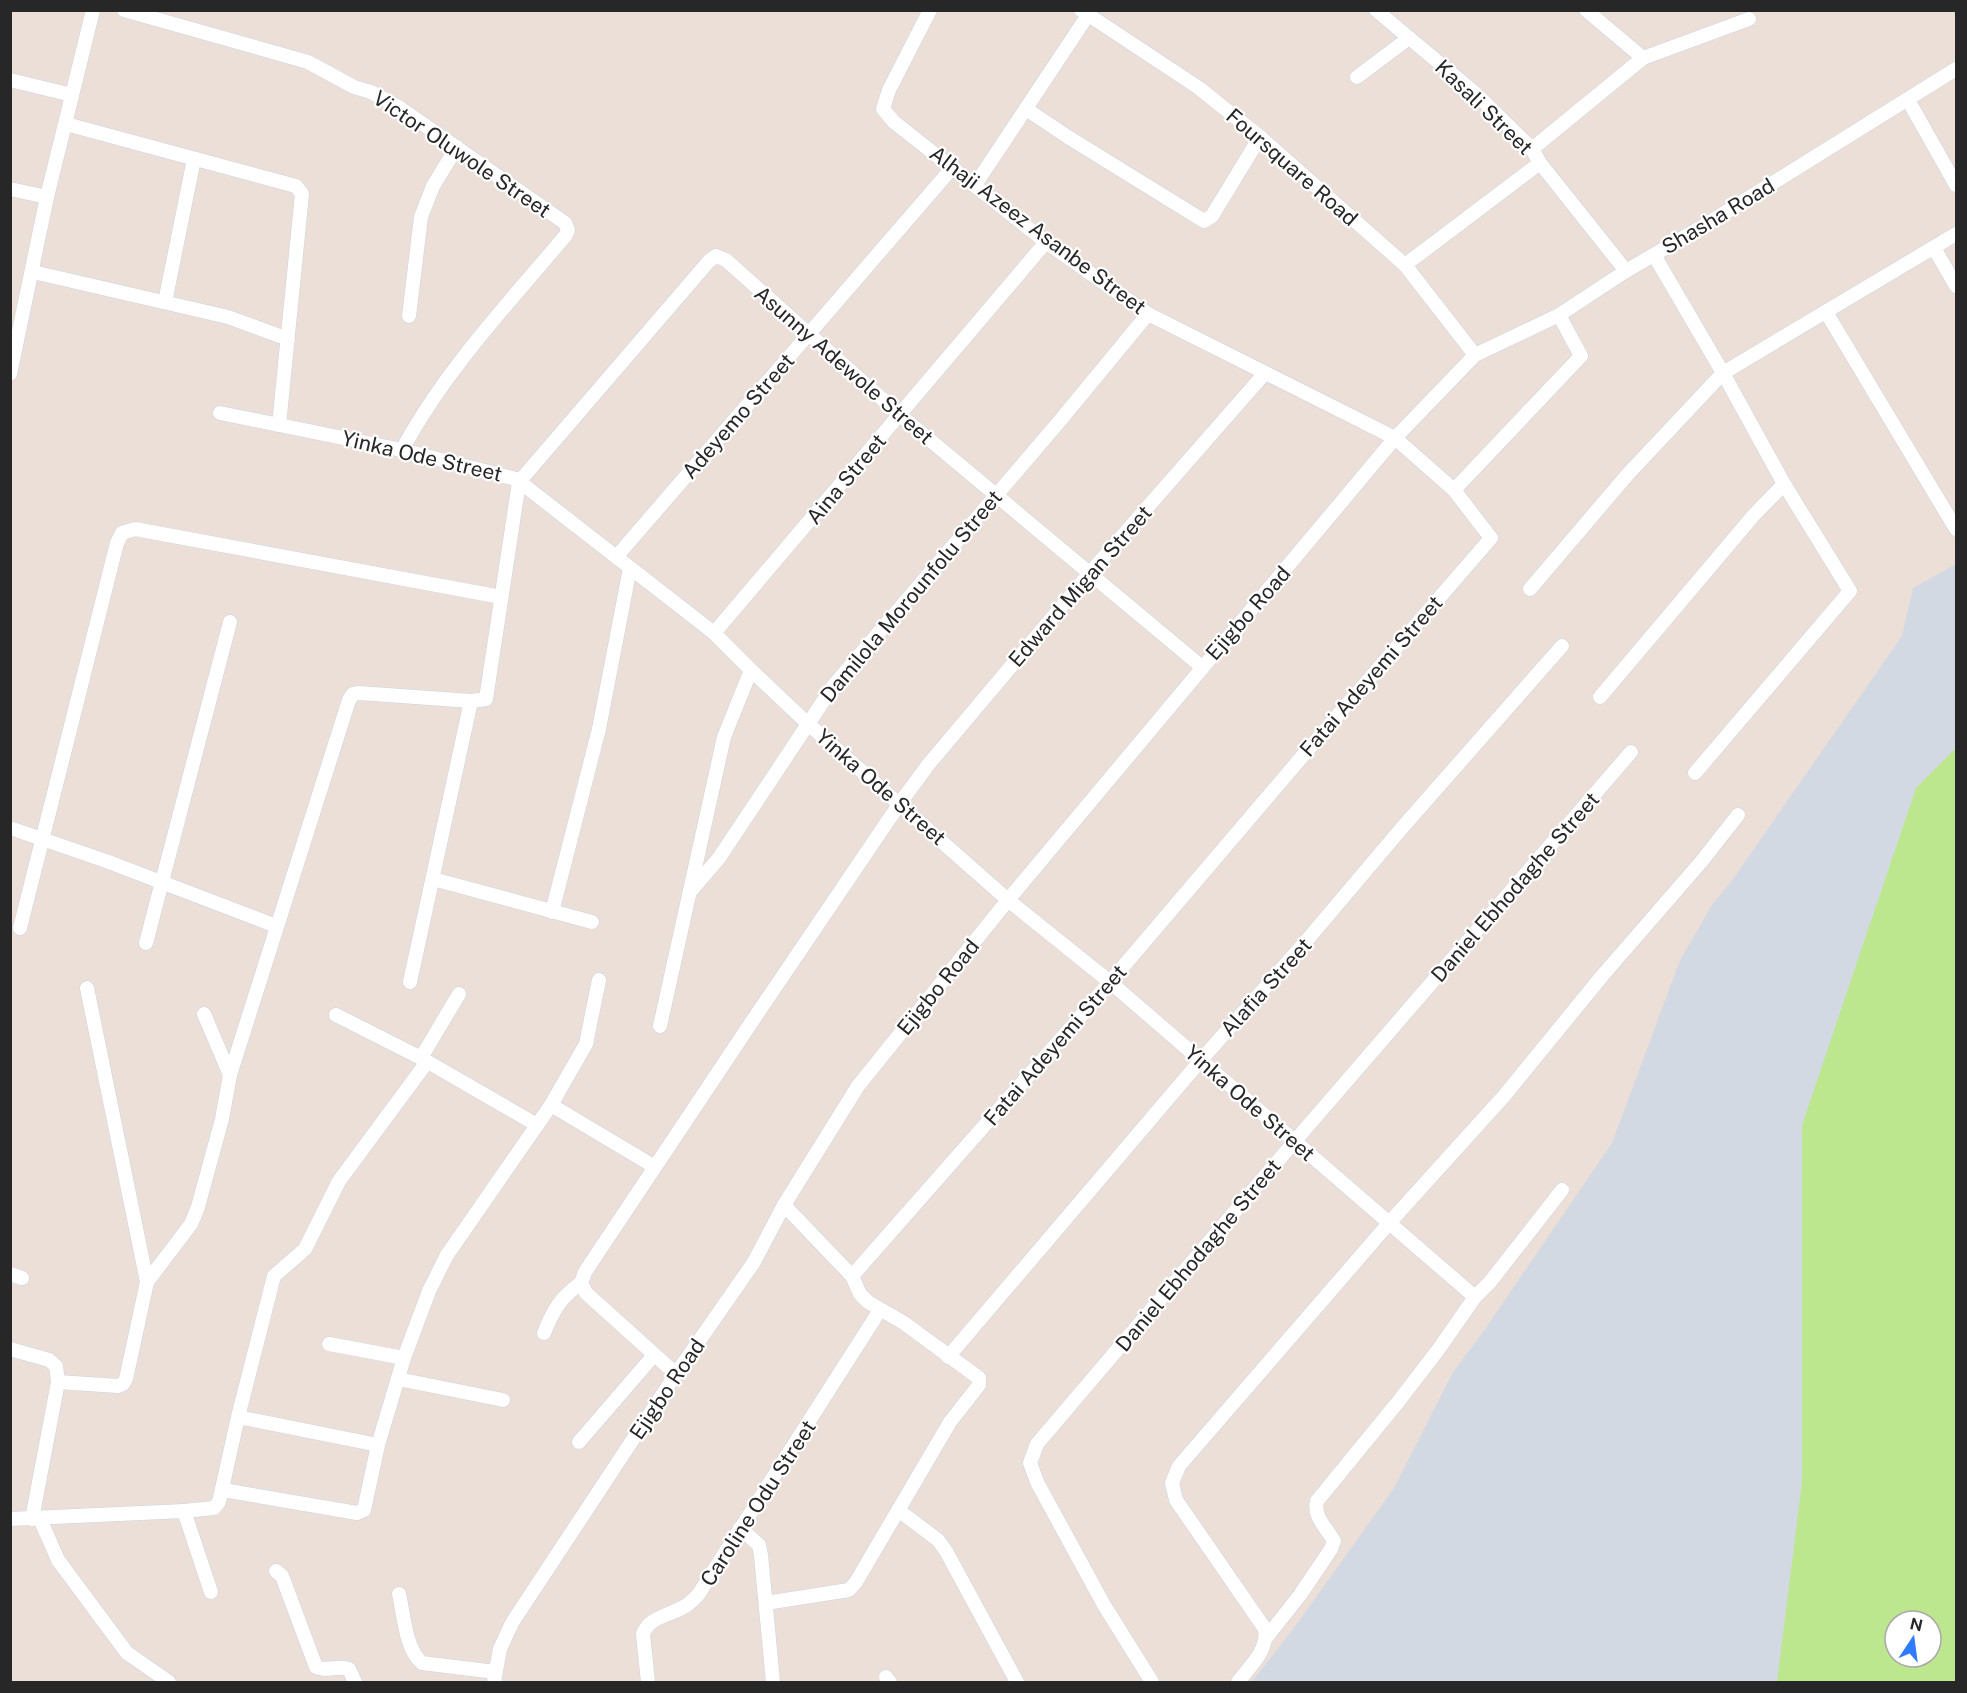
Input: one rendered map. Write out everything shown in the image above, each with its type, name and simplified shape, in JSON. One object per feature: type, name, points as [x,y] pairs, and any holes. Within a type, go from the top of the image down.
[{"type":"street","points":[[11,365],[33,272],[47,197],[93,10]]},
{"type":"street","name":"Victor Oluwole Street","points":[[124,10],[308,62],[354,87],[371,92],[400,108],[565,223],[568,230],[566,236],[433,397],[402,450]]},
{"type":"street","name":"Alhaji Azeez Asanbe Street","points":[[930,10],[889,90],[883,109],[894,122],[1046,242],[1148,314],[1395,438]]},
{"type":"street","name":"Kasali Street","points":[[1376,10],[1475,93],[1532,149],[1540,163],[1626,271]]},
{"type":"street","points":[[1586,10],[1643,58]]},
{"type":"street","points":[[975,185],[1026,109],[1084,13]]},
{"type":"street","name":"Foursquare Road","points":[[1084,13],[1199,88],[1260,137],[1405,265],[1475,355]]},
{"type":"street","points":[[1532,149],[1643,58],[1749,19]]},
{"type":"street","points":[[1357,77],[1409,38]]},
{"type":"street","name":"Shasha Road","points":[[1475,355],[1560,315],[1626,271],[1956,69]]},
{"type":"street","points":[[10,80],[72,94]]},
{"type":"street","points":[[1908,100],[1956,185]]},
{"type":"street","points":[[1026,109],[1204,221],[1212,216],[1260,137]]},
{"type":"street","points":[[66,124],[296,186],[300,190],[302,194],[279,426]]},
{"type":"street","points":[[409,316],[421,217],[433,186],[457,147]]},
{"type":"street","points":[[165,302],[194,159]]},
{"type":"street","points":[[1405,265],[1540,163]]},
{"type":"street","name":"Adeyemo Street","points":[[617,556],[953,167]]},
{"type":"street","points":[[10,189],[47,197]]},
{"type":"street","points":[[1530,589],[1628,474],[1723,372],[1956,234]]},
{"type":"street","name":"Aina Street","points":[[714,633],[1046,242]]},
{"type":"street","points":[[1934,248],[1956,286]]},
{"type":"street","points":[[1654,255],[1723,372],[1784,484],[1850,591],[1695,773]]},
{"type":"street","name":"Asunny Adewole Street","points":[[519,482],[709,261],[716,256],[726,260],[900,415],[1202,667]]},
{"type":"street","points":[[33,272],[228,316],[288,339]]},
{"type":"street","points":[[1826,312],[1956,530]]},
{"type":"street","name":"Damilola Morounfolu Street","points":[[690,892],[719,858],[834,685],[1148,314]]},
{"type":"street","points":[[1454,490],[1581,356],[1560,315]]},
{"type":"street","name":"Ejigbo Road","points":[[494,1677],[500,1649],[512,1623],[676,1374],[754,1262],[784,1206],[858,1086],[1008,900],[1395,438],[1475,355]]},
{"type":"street","name":"Edward Migan Street","points":[[544,1333],[553,1311],[564,1296],[581,1283],[585,1272],[900,803],[928,765],[1089,574],[1265,373]]},
{"type":"street","name":"Yinka Ode Street","points":[[220,413],[402,450],[511,476],[714,633],[807,723],[1008,900],[1110,982],[1475,1297]]},
{"type":"street","name":"Fatai Adeyemi Street","points":[[852,1276],[1110,982],[1491,538],[1454,490],[1395,438]]},
{"type":"street","points":[[147,1282],[195,1216],[222,1119],[230,1074],[349,700],[352,694],[359,693],[471,701],[486,699],[519,482]]},
{"type":"street","points":[[1600,697],[1753,516],[1784,484]]},
{"type":"street","points":[[20,928],[114,554],[122,534],[135,529],[501,597]]},
{"type":"street","points":[[552,912],[599,729],[630,568]]},
{"type":"street","points":[[147,943],[230,622]]},
{"type":"street","name":"Alafia Street","points":[[948,1357],[1201,1060],[1562,646]]},
{"type":"street","points":[[660,1026],[724,738],[751,670]]},
{"type":"street","points":[[410,982],[471,701]]},
{"type":"street","name":"Daniel Ebhodaghe Street","points":[[1152,1683],[1104,1605],[1038,1484],[1030,1463],[1036,1444],[1631,752]]},
{"type":"street","points":[[1266,1638],[1265,1629],[1176,1500],[1172,1483],[1179,1466],[1390,1222],[1504,1096],[1738,815]]},
{"type":"street","points":[[10,828],[43,838],[276,926]]},
{"type":"street","points":[[433,879],[592,922]]},
{"type":"street","points":[[223,1490],[362,1512],[364,1510],[378,1445],[404,1358],[429,1291],[447,1255],[551,1105],[588,1040],[599,980]]},
{"type":"street","points":[[58,1382],[118,1386],[123,1384],[147,1282],[87,988]]},
{"type":"street","points":[[10,1519],[184,1511],[214,1508],[219,1503],[274,1276],[305,1248],[339,1181],[424,1060],[459,994]]},
{"type":"street","points":[[204,1014],[230,1074]]},
{"type":"street","points":[[336,1015],[424,1060],[537,1125]]},
{"type":"street","points":[[551,1105],[656,1167]]},
{"type":"street","points":[[1238,1683],[1263,1648],[1266,1638],[1300,1595],[1331,1549],[1334,1541],[1318,1518],[1315,1508],[1317,1500],[1398,1402],[1475,1297],[1490,1282],[1562,1190]]},
{"type":"street","points":[[766,1602],[849,1590],[856,1582],[950,1422],[979,1385],[979,1378],[860,1294],[852,1276],[784,1206]]},
{"type":"street","points":[[581,1283],[586,1293],[676,1374]]},
{"type":"street","name":"Caroline Odu Street","points":[[648,1683],[643,1634],[645,1627],[686,1606],[698,1595],[880,1310]]},
{"type":"street","points":[[329,1344],[404,1358]]},
{"type":"street","points":[[10,1350],[49,1360],[56,1366],[58,1382],[36,1519],[58,1560],[127,1653],[169,1683]]},
{"type":"street","points":[[579,1442],[654,1355]]},
{"type":"street","points":[[398,1380],[503,1400]]},
{"type":"street","points":[[238,1417],[378,1445]]},
{"type":"street","points":[[898,1510],[938,1540],[946,1551],[1017,1683]]},
{"type":"street","points":[[184,1511],[211,1592]]},
{"type":"street","points":[[740,1528],[759,1545],[773,1683]]},
{"type":"street","points":[[276,1571],[282,1576],[316,1667],[349,1669],[355,1683]]},
{"type":"street","points":[[399,1594],[415,1657],[422,1663],[494,1677]]},
{"type":"shaded area","points":[[1956,564],[1956,1682],[1252,1682],[1296,1625],[1394,1488],[1453,1372],[1483,1332],[1612,1143],[1680,960],[1712,905],[1733,879],[1902,636],[1913,588]]},
{"type":"green space","points":[[1956,748],[1956,1682],[1777,1682],[1802,1482],[1802,1125],[1916,788]]}]
